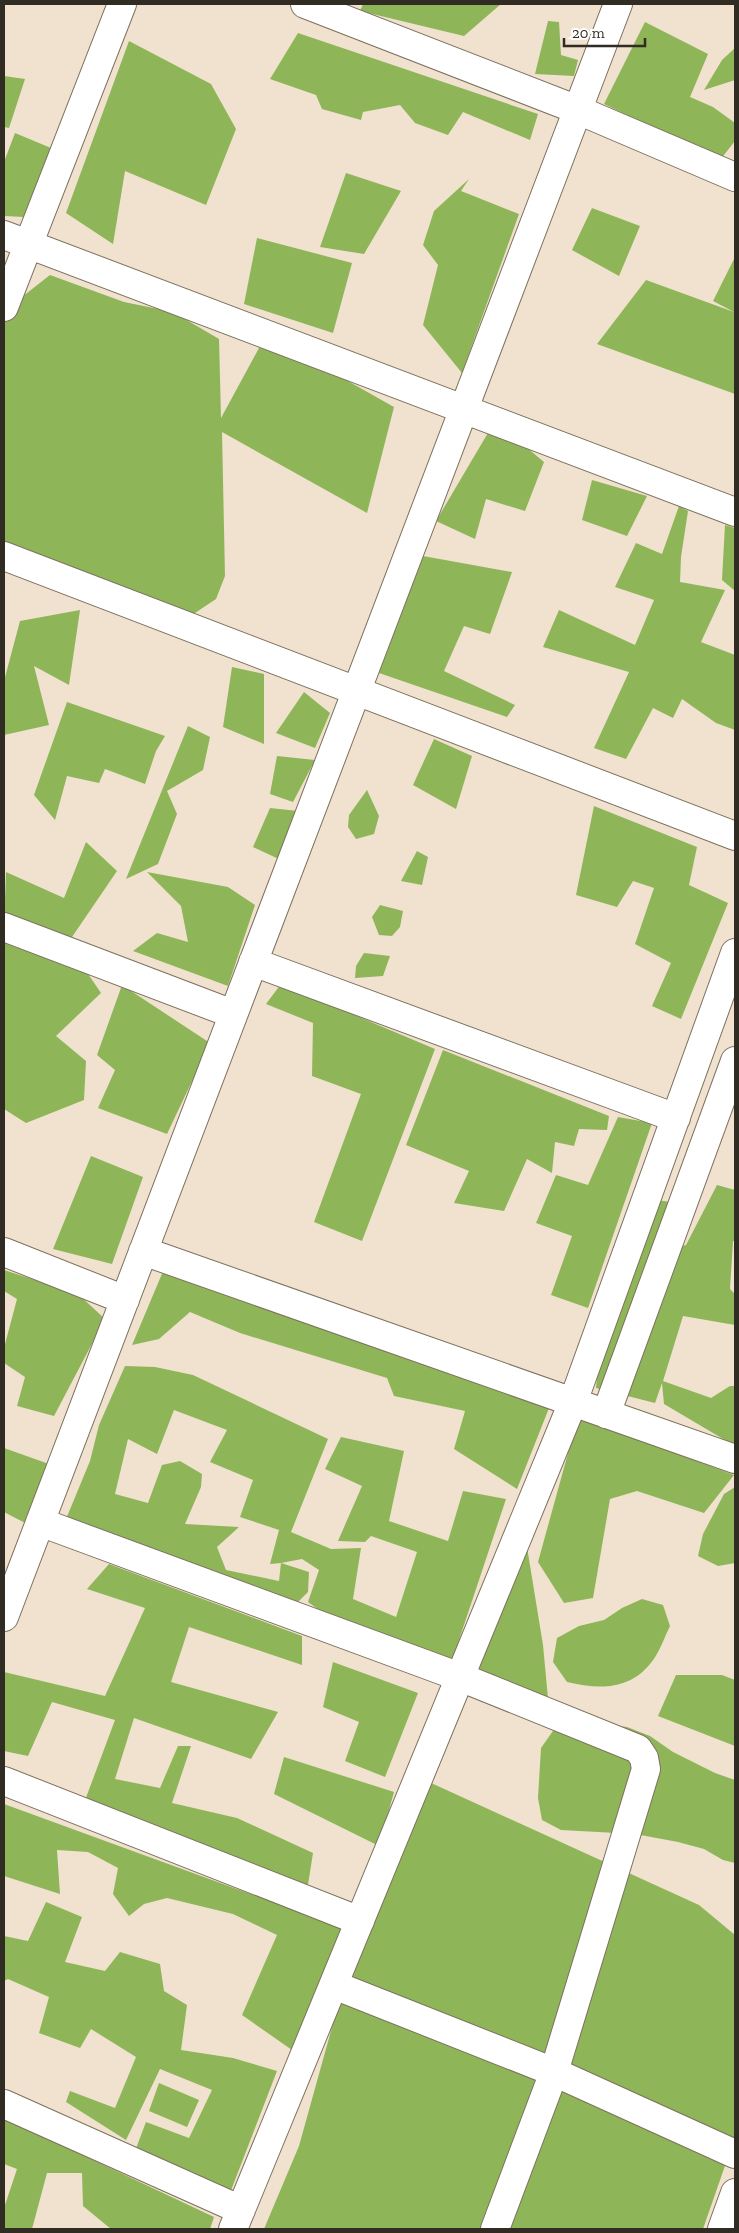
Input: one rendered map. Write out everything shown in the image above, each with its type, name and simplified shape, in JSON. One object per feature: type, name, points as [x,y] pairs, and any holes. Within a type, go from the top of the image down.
[{"type":"street","points":[[4,307],[16,240],[122,4]]},
{"type":"street","points":[[305,4],[578,110],[735,177]]},
{"type":"street","points":[[5,1608],[125,1300],[618,4]]},
{"type":"street","points":[[16,240],[735,512]]},
{"type":"street","points":[[4,556],[735,836]]},
{"type":"street","points":[[4,927],[233,1014]]},
{"type":"street","points":[[4,2104],[237,2220],[574,1402],[735,953]]},
{"type":"street","points":[[253,962],[676,1118]]},
{"type":"street","points":[[606,1414],[735,1061]]},
{"type":"street","points":[[143,1251],[735,1459]]},
{"type":"street","points":[[4,1252],[125,1300]]},
{"type":"street","points":[[40,1522],[460,1677],[638,1749],[644,1758],[646,1769],[554,2072],[495,2229]]},
{"type":"street","points":[[4,1781],[360,1921]]},
{"type":"street","points":[[334,1985],[554,2072],[735,2154]]},
{"type":"street","points":[[722,2229],[735,2193]]},
{"type":"green space","points":[[363,4],[501,4],[464,36],[360,11]]},
{"type":"green space","points":[[548,21],[559,22],[561,55],[578,60],[574,76],[535,74]]},
{"type":"green space","points":[[645,22],[708,54],[690,97],[713,107],[735,123],[735,141],[720,160],[604,104]]},
{"type":"green space","points":[[298,33],[538,114],[530,140],[463,112],[448,135],[415,123],[400,105],[363,112],[361,120],[322,109],[316,95],[270,79]]},
{"type":"green space","points":[[129,41],[211,84],[236,129],[206,205],[125,171],[113,244],[66,213]]},
{"type":"green space","points":[[735,48],[735,80],[704,90],[722,60]]},
{"type":"green space","points":[[4,76],[25,79],[9,128],[4,127]]},
{"type":"green space","points":[[15,133],[51,148],[24,217],[4,216],[4,162]]},
{"type":"green space","points":[[346,173],[401,191],[364,254],[320,247]]},
{"type":"green space","points":[[469,179],[461,191],[519,214],[462,373],[423,325],[438,265],[423,245],[434,211]]},
{"type":"green space","points":[[592,208],[640,226],[619,276],[572,250]]},
{"type":"green space","points":[[257,238],[352,263],[333,333],[244,304]]},
{"type":"green space","points":[[735,257],[735,394],[597,344],[646,280],[734,312],[713,301]]},
{"type":"green space","points":[[50,275],[124,302],[173,312],[219,339],[221,418],[266,335],[394,407],[367,513],[222,432],[225,576],[216,599],[189,617],[4,548],[4,311]]},
{"type":"green space","points":[[495,421],[544,462],[525,511],[486,499],[475,539],[436,521]]},
{"type":"green space","points":[[592,480],[647,496],[627,536],[582,520]]},
{"type":"green space","points":[[679,506],[688,511],[681,557],[680,582],[725,590],[701,642],[735,655],[735,730],[716,723],[682,699],[673,718],[653,708],[626,759],[594,748],[629,672],[543,647],[559,610],[635,645],[654,600],[615,587],[636,543],[662,554]]},
{"type":"green space","points":[[725,525],[735,528],[735,591],[722,580]]},
{"type":"green space","points":[[423,556],[512,572],[490,634],[464,626],[444,671],[515,705],[507,717],[379,673]]},
{"type":"green space","points":[[80,610],[69,685],[34,666],[49,725],[4,735],[4,681],[20,621]]},
{"type":"green space","points":[[232,667],[264,674],[264,744],[223,727]]},
{"type":"green space","points":[[304,692],[330,713],[315,748],[276,733]]},
{"type":"green space","points":[[67,702],[165,736],[156,751],[145,784],[105,769],[99,783],[67,776],[55,820],[34,795]]},
{"type":"green space","points":[[188,726],[210,737],[203,770],[167,791],[177,814],[158,864],[126,879]]},
{"type":"green space","points":[[434,739],[472,756],[456,809],[413,785]]},
{"type":"green space","points":[[277,756],[315,760],[293,802],[270,794]]},
{"type":"green space","points":[[367,790],[379,816],[374,834],[356,839],[348,827],[349,815]]},
{"type":"green space","points":[[594,806],[697,847],[689,885],[728,903],[681,1019],[652,1006],[671,963],[635,944],[654,888],[633,881],[617,907],[576,895]]},
{"type":"green space","points":[[270,808],[298,811],[283,861],[253,847]]},
{"type":"green space","points":[[86,842],[117,871],[72,937],[4,927],[6,872],[64,898]]},
{"type":"green space","points":[[417,851],[428,857],[422,885],[401,881]]},
{"type":"green space","points":[[147,872],[228,887],[255,905],[228,986],[133,951],[157,933],[188,942],[181,906]]},
{"type":"green space","points":[[380,905],[403,911],[400,927],[392,936],[379,935],[372,917]]},
{"type":"green space","points":[[4,936],[82,965],[101,993],[56,1036],[86,1061],[84,1100],[26,1123],[4,1109]]},
{"type":"green space","points":[[364,953],[390,956],[383,976],[355,978],[356,966]]},
{"type":"green space","points":[[281,984],[435,1049],[362,1241],[314,1222],[361,1094],[312,1076],[313,1023],[266,1004]]},
{"type":"green space","points":[[122,985],[210,1043],[167,1134],[98,1108],[115,1070],[97,1055]]},
{"type":"green space","points":[[443,1050],[609,1116],[607,1130],[579,1129],[574,1146],[555,1142],[552,1173],[527,1159],[504,1211],[454,1203],[469,1171],[406,1145]]},
{"type":"green space","points":[[618,1117],[652,1123],[588,1308],[551,1295],[572,1236],[536,1223],[556,1175],[588,1185]]},
{"type":"green space","points":[[91,1156],[143,1177],[112,1264],[53,1249]]},
{"type":"green space","points":[[717,1185],[735,1190],[735,1241],[733,1241],[730,1289],[735,1294],[735,1325],[683,1316],[663,1381],[711,1398],[730,1386],[735,1386],[735,1446],[664,1404],[662,1383],[655,1403],[596,1388],[602,1316],[640,1198],[679,1203],[678,1247],[686,1245]]},
{"type":"green space","points":[[164,1269],[551,1403],[517,1489],[454,1449],[465,1411],[394,1396],[387,1378],[240,1333],[190,1312],[159,1339],[132,1345]]},
{"type":"green space","points":[[4,1270],[78,1294],[105,1319],[54,1416],[17,1406],[25,1377],[4,1363],[4,1348],[17,1299],[4,1291]]},
{"type":"green space","points":[[125,1366],[155,1367],[193,1375],[328,1439],[291,1532],[331,1549],[361,1548],[353,1599],[396,1617],[417,1552],[371,1536],[365,1542],[338,1541],[362,1486],[325,1469],[341,1437],[404,1451],[389,1521],[448,1541],[463,1491],[506,1499],[452,1661],[348,1631],[308,1602],[319,1570],[302,1559],[281,1563],[309,1572],[308,1592],[291,1609],[66,1519],[90,1461],[99,1425]],"holes":[[[174,1410],[227,1430],[210,1462],[253,1480],[240,1517],[279,1530],[270,1564],[281,1563],[279,1581],[226,1570],[217,1547],[239,1527],[185,1524],[201,1487],[202,1474],[180,1461],[162,1465],[148,1503],[115,1494],[128,1439],[157,1454]]]},
{"type":"green space","points":[[578,1417],[734,1475],[704,1513],[637,1491],[610,1499],[593,1598],[564,1603],[538,1562]]},
{"type":"green space","points":[[4,1448],[49,1464],[29,1525],[4,1512]]},
{"type":"green space","points":[[735,1487],[735,1563],[718,1566],[698,1556],[703,1534],[724,1494]]},
{"type":"green space","points":[[526,1541],[543,1645],[549,1709],[506,1709],[478,1666]]},
{"type":"green space","points":[[109,1564],[302,1636],[302,1665],[189,1627],[171,1682],[278,1712],[251,1759],[134,1718],[115,1779],[160,1788],[178,1746],[191,1746],[172,1803],[237,1818],[313,1853],[307,1891],[84,1803],[115,1720],[52,1702],[28,1756],[4,1751],[4,1672],[105,1696],[145,1608],[87,1589]]},
{"type":"green space","points":[[642,1599],[663,1605],[670,1626],[659,1651],[650,1664],[632,1679],[612,1686],[590,1686],[567,1682],[553,1662],[557,1638],[579,1626],[604,1620],[622,1608]]},
{"type":"green space","points":[[333,1662],[418,1693],[385,1777],[345,1761],[359,1722],[323,1707]]},
{"type":"green space","points":[[676,1675],[722,1675],[735,1680],[735,1746],[658,1716]]},
{"type":"green space","points":[[602,1724],[627,1727],[650,1736],[673,1752],[715,1773],[735,1780],[735,1863],[723,1860],[704,1849],[678,1842],[635,1834],[561,1830],[542,1820],[538,1798],[541,1748],[555,1728]]},
{"type":"green space","points":[[284,1757],[394,1792],[379,1846],[274,1794]]},
{"type":"green space","points":[[429,1782],[699,1905],[735,1935],[735,2137],[703,2229],[264,2229],[299,2146],[339,2002]]},
{"type":"green space","points":[[4,1804],[344,1928],[292,2050],[242,2015],[277,1935],[233,1914],[167,1898],[144,1904],[129,1916],[113,1894],[118,1868],[88,1852],[57,1850],[60,1894],[4,1876]]},
{"type":"green space","points":[[46,1902],[82,1917],[65,1962],[105,1971],[120,1952],[160,1964],[164,1991],[187,2005],[181,2050],[233,2058],[277,2071],[230,2193],[135,2151],[146,2122],[189,2138],[212,2090],[160,2069],[126,2140],[66,2102],[70,2091],[115,2108],[136,2057],[91,2029],[80,2048],[39,2033],[49,1997],[8,1979],[4,1981],[4,1936],[28,1941]]},
{"type":"green space","points":[[159,2083],[199,2100],[187,2127],[149,2111]]},
{"type":"green space","points":[[4,2118],[214,2217],[210,2229],[111,2229],[83,2206],[82,2173],[47,2173],[32,2229],[4,2229],[4,2208],[17,2169],[4,2164]]}]
